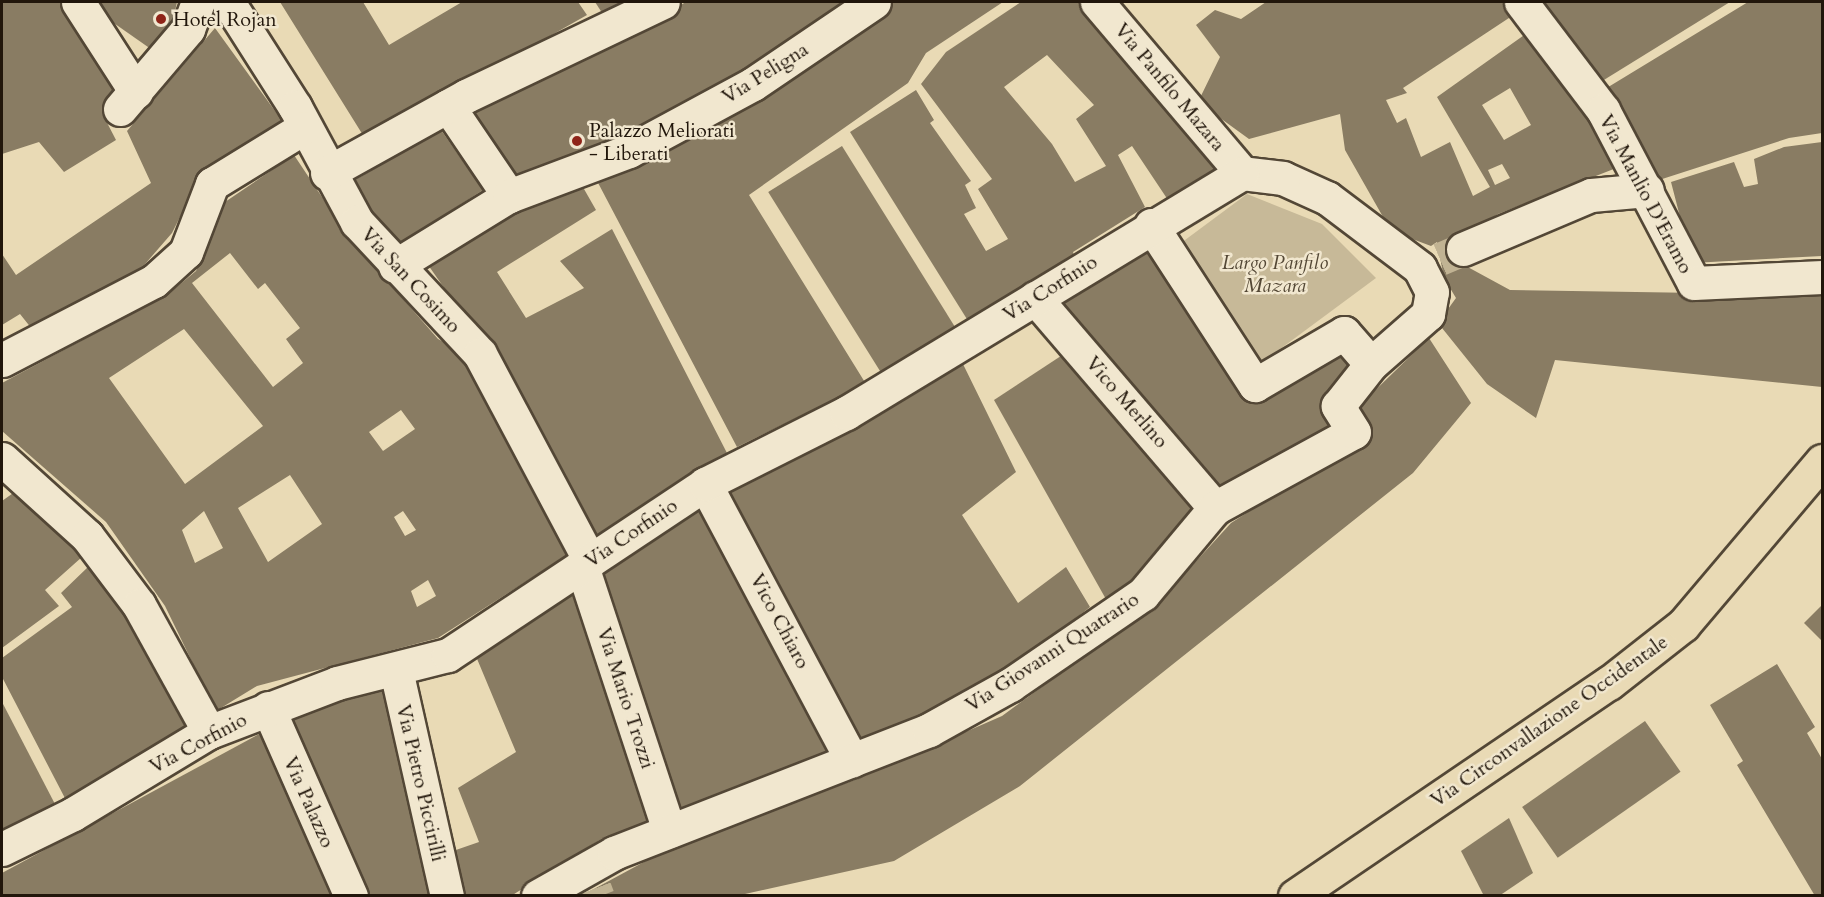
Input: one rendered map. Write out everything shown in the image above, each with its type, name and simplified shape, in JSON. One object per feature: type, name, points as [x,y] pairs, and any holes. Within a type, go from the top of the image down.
[{"type":"main road","name":"Via Circonvallazione Occidentale","points":[[1295,896],[1609,683],[1683,625],[1822,461]]},
{"type":"street","points":[[78,2],[128,100],[188,29],[198,2]]},
{"type":"street","name":"Via San Cosimo","points":[[228,2],[295,107],[303,128],[327,173],[357,222],[395,266],[480,354],[586,563]]},
{"type":"street","points":[[327,173],[448,106],[663,2]]},
{"type":"street","name":"Via Peligna","points":[[395,266],[509,196],[629,151],[753,84],[874,2]]},
{"type":"street","name":"Via Panfilo Mazara","points":[[1097,2],[1242,172]]},
{"type":"street","name":"Via Manlio D'Eramo","points":[[1521,2],[1603,110],[1694,283],[1822,277]]},
{"type":"street","points":[[448,106],[509,196]]},
{"type":"street","points":[[2,360],[154,280],[186,252],[212,184],[303,128]]},
{"type":"street","points":[[1242,172],[1284,178],[1327,198],[1441,259]]},
{"type":"street","name":"Via Corfinio","points":[[2,849],[73,814],[209,732],[337,683],[396,670],[448,655],[705,484],[846,413],[1151,225],[1242,172]]},
{"type":"street","points":[[1441,259],[1591,195],[1647,190]]},
{"type":"street","points":[[1151,225],[1255,385],[1344,333],[1371,364],[1428,314],[1441,259]]},
{"type":"street","name":"Vico Merlino","points":[[1035,298],[1215,508]]},
{"type":"street","name":"Via Giovanni Quatrario","points":[[538,896],[590,878],[669,831],[929,730],[1010,685],[1143,594],[1215,508],[1354,432],[1338,406],[1371,364]]},
{"type":"street","points":[[2,459],[87,536],[139,605],[209,732]]},
{"type":"street","name":"Vico Chiaro","points":[[705,484],[852,760]]},
{"type":"street","name":"Via Mario Trozzi","points":[[586,563],[669,831]]},
{"type":"street","name":"Via Pietro Piccirilli","points":[[396,670],[447,896]]},
{"type":"street","name":"Via Palazzo","points":[[268,708],[351,896]]},
{"type":"green space","name":"Largo Panfilo Mazara","points":[[1247,194],[1322,224],[1376,278],[1257,366],[1181,243]]},
{"type":"building","points":[[2,2],[62,2],[123,97],[102,113],[116,140],[64,172],[39,142],[2,154]]},
{"type":"building","points":[[97,2],[177,2],[172,25],[158,54],[108,19]]},
{"type":"building","points":[[280,2],[363,2],[389,45],[462,2],[578,2],[587,15],[366,140]]},
{"type":"building","points":[[595,2],[645,2],[608,22]]},
{"type":"building","points":[[686,2],[852,2],[743,77],[647,126],[512,184],[468,112],[609,45]]},
{"type":"building","points":[[889,2],[1003,2],[926,53],[908,83],[749,195],[866,384],[737,447],[596,179]]},
{"type":"building","points":[[1021,2],[1084,2],[1219,167],[1168,200],[1132,146],[1118,155],[1145,207],[1073,252],[1076,260],[970,324],[850,132],[916,90],[934,120],[930,123],[971,181],[965,185],[976,208],[964,214],[986,251],[1008,239],[978,189],[992,179],[921,84],[946,52]],"holes":[[[1047,55],[1094,105],[1076,119],[1106,166],[1075,182],[1052,144],[1004,87]]]},
{"type":"building","points":[[1266,2],[1504,2],[1515,14],[1403,88],[1407,93],[1386,100],[1397,123],[1406,118],[1421,157],[1450,142],[1473,196],[1490,187],[1437,97],[1527,33],[1624,165],[1498,214],[1463,236],[1464,265],[1510,290],[1822,295],[1822,387],[1555,360],[1536,418],[1487,384],[1438,323],[1456,298],[1444,278],[1437,242],[1431,246],[1391,231],[1345,150],[1340,114],[1249,139],[1198,102],[1220,57],[1196,25],[1215,10],[1241,19]],"holes":[[[1510,88],[1531,125],[1504,140],[1482,105]],[[1502,164],[1510,178],[1495,185],[1488,170]]]},
{"type":"building","points":[[1538,2],[1730,2],[1599,83]]},
{"type":"building","points":[[1748,2],[1822,2],[1822,133],[1789,138],[1656,181],[1605,89]]},
{"type":"building","points":[[215,28],[283,122],[204,169],[172,233],[139,271],[32,329],[20,314],[2,325],[2,254],[16,275],[151,183],[127,131]]},
{"type":"building","points":[[441,130],[483,190],[397,245],[350,183]]},
{"type":"building","points":[[1822,142],[1822,256],[1692,263],[1671,182],[1734,162],[1744,187],[1758,184],[1754,159],[1784,147]]},
{"type":"building","points":[[842,146],[955,327],[881,373],[768,192]]},
{"type":"building","points":[[294,155],[348,236],[438,339],[477,359],[569,554],[438,638],[257,686],[216,711],[165,606],[106,522],[2,431],[2,383],[167,295],[196,271],[225,202]],"holes":[[[230,253],[258,289],[265,283],[300,328],[286,339],[303,363],[273,387],[192,283]],[[184,329],[263,426],[185,484],[109,378]],[[401,410],[415,429],[383,451],[369,432]],[[290,475],[322,524],[268,562],[238,508]],[[204,511],[223,548],[195,563],[182,530]],[[403,511],[416,530],[405,536],[394,517]],[[428,580],[436,596],[417,607],[411,591]]]},
{"type":"building","points":[[580,182],[596,210],[497,272],[526,318],[584,288],[560,261],[612,229],[728,455],[593,546],[489,352],[426,262],[518,207]]},
{"type":"building","points":[[1149,245],[1248,403],[1340,353],[1353,367],[1338,428],[1217,496],[1055,304]]},
{"type":"building","points":[[1429,338],[1471,403],[1413,473],[1020,786],[894,861],[736,896],[581,896],[668,849],[860,778],[1002,716],[1160,601],[1231,523],[1372,433],[1360,405]]},
{"type":"building","points":[[1067,352],[1197,505],[1137,583],[1107,601],[994,400]]},
{"type":"building","points":[[961,360],[1016,472],[962,515],[1018,603],[1066,567],[1090,607],[1002,677],[920,721],[858,743],[724,496]]},
{"type":"building","points":[[16,491],[82,557],[45,590],[59,606],[2,648],[2,501]]},
{"type":"building","points":[[696,504],[835,754],[676,815],[596,572]]},
{"type":"building","points":[[88,567],[134,619],[195,727],[68,804],[2,677],[2,658],[72,607],[61,593]]},
{"type":"building","points":[[575,589],[655,825],[606,836],[511,896],[459,896],[453,851],[479,842],[458,788],[516,752],[475,654]]},
{"type":"building","points":[[1822,605],[1822,641],[1804,623]]},
{"type":"building","points":[[1777,664],[1815,727],[1807,733],[1822,759],[1822,896],[1815,896],[1737,765],[1743,761],[1710,705]]},
{"type":"building","points":[[386,685],[435,896],[362,896],[282,717]]},
{"type":"building","points":[[2,702],[56,806],[2,833]]},
{"type":"building","points":[[1645,721],[1681,772],[1558,858],[1522,807]]},
{"type":"building","points":[[263,732],[335,896],[2,896],[2,873]]},
{"type":"building","points":[[1509,818],[1533,873],[1499,896],[1484,896],[1461,851]]},
{"type":"tunnel","points":[[1440,259],[1463,249]]},
{"type":"tunnel","points":[[595,888],[598,896]]},
{"type":"place","name":"Hotel Rojan","points":[[161,19]]},
{"type":"place","name":"Palazzo Meliorati - Liberati","points":[[577,141]]}]
